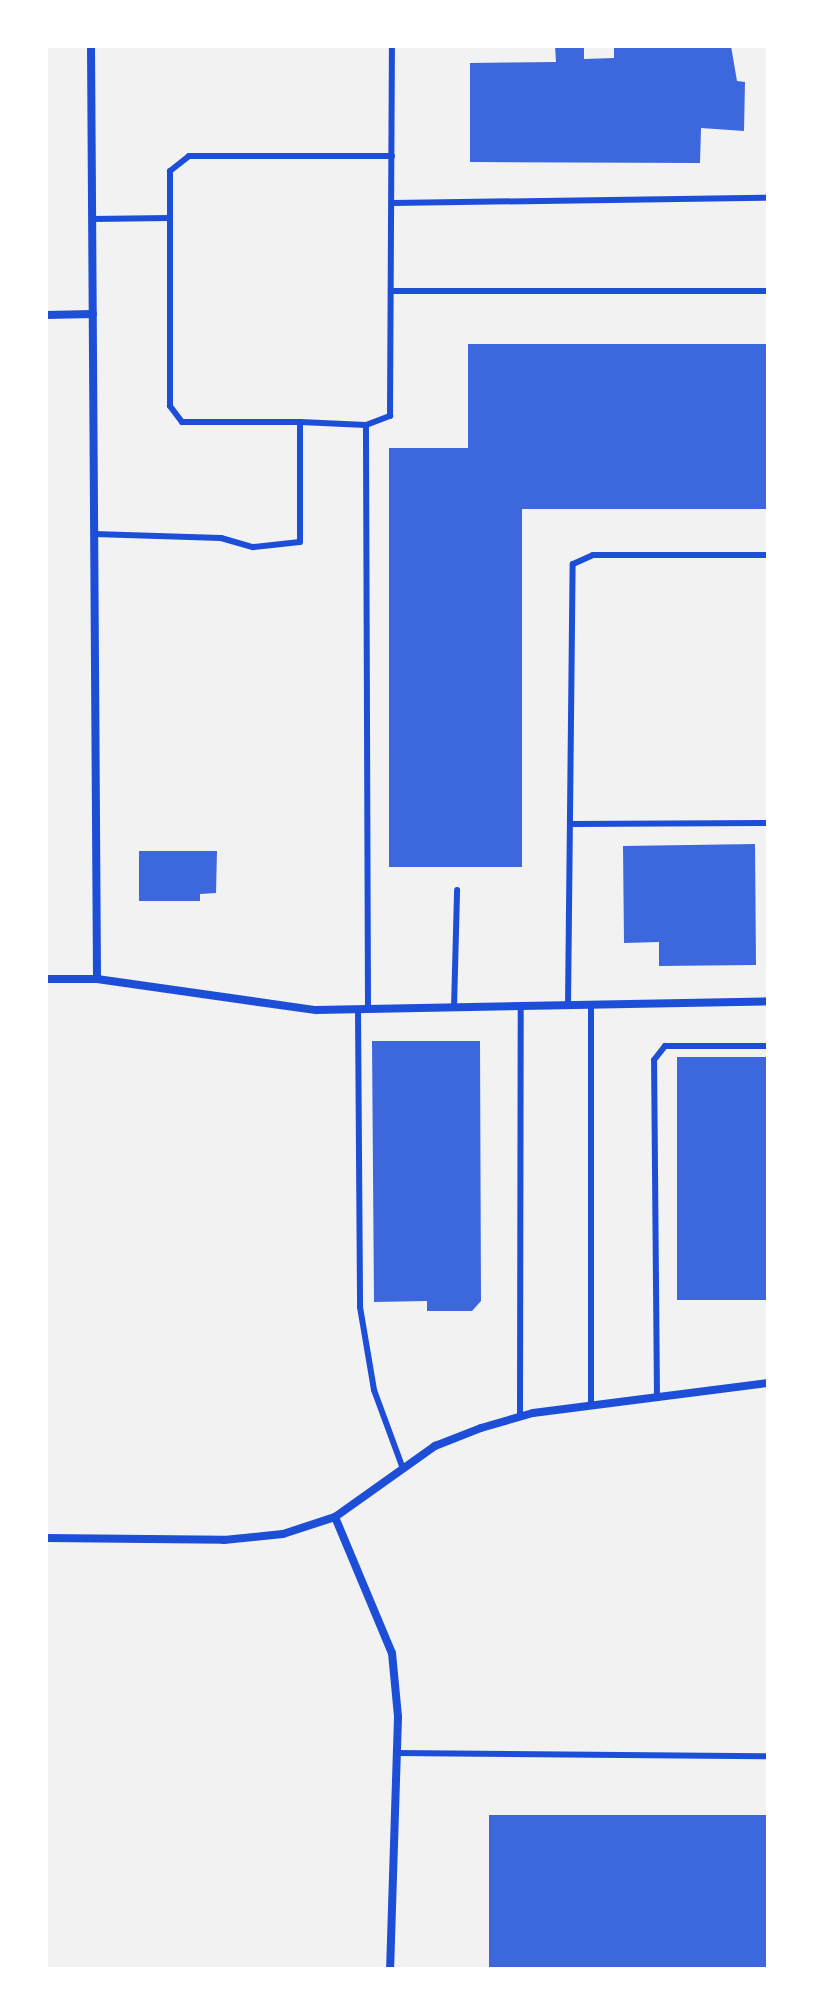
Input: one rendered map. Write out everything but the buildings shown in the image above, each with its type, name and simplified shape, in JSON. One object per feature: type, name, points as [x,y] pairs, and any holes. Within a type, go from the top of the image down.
[{"type":"street","points":[[91,46],[97,979]]},
{"type":"street","points":[[46,315],[93,314]]},
{"type":"street","points":[[46,979],[97,979],[316,1010],[768,1001]]},
{"type":"street","points":[[46,1538],[224,1540],[283,1534],[335,1517],[435,1446],[520,1417],[768,1383]]},
{"type":"street","points":[[335,1517],[392,1653],[397,1753],[390,1969]]},
{"type":"lane","points":[[392,46],[392,156],[392,291],[390,416],[366,425],[182,422],[170,406],[170,171],[189,156],[392,156]]},
{"type":"lane","points":[[392,203],[768,198]]},
{"type":"lane","points":[[92,219],[170,218]]},
{"type":"lane","points":[[392,291],[768,291]]},
{"type":"lane","points":[[94,534],[221,538],[253,547],[300,542],[300,422]]},
{"type":"lane","points":[[366,425],[360,1307],[374,1390],[403,1469]]},
{"type":"lane","points":[[568,1006],[573,564],[593,555],[768,555]]},
{"type":"lane","points":[[570,824],[768,823]]},
{"type":"lane","points":[[454,1008],[457,890]]},
{"type":"lane","points":[[591,1006],[591,1406]]},
{"type":"lane","points":[[520,1417],[521,1007]]},
{"type":"lane","points":[[657,1398],[654,1060],[665,1046],[768,1046]]},
{"type":"lane","points":[[397,1753],[768,1756]]}]
